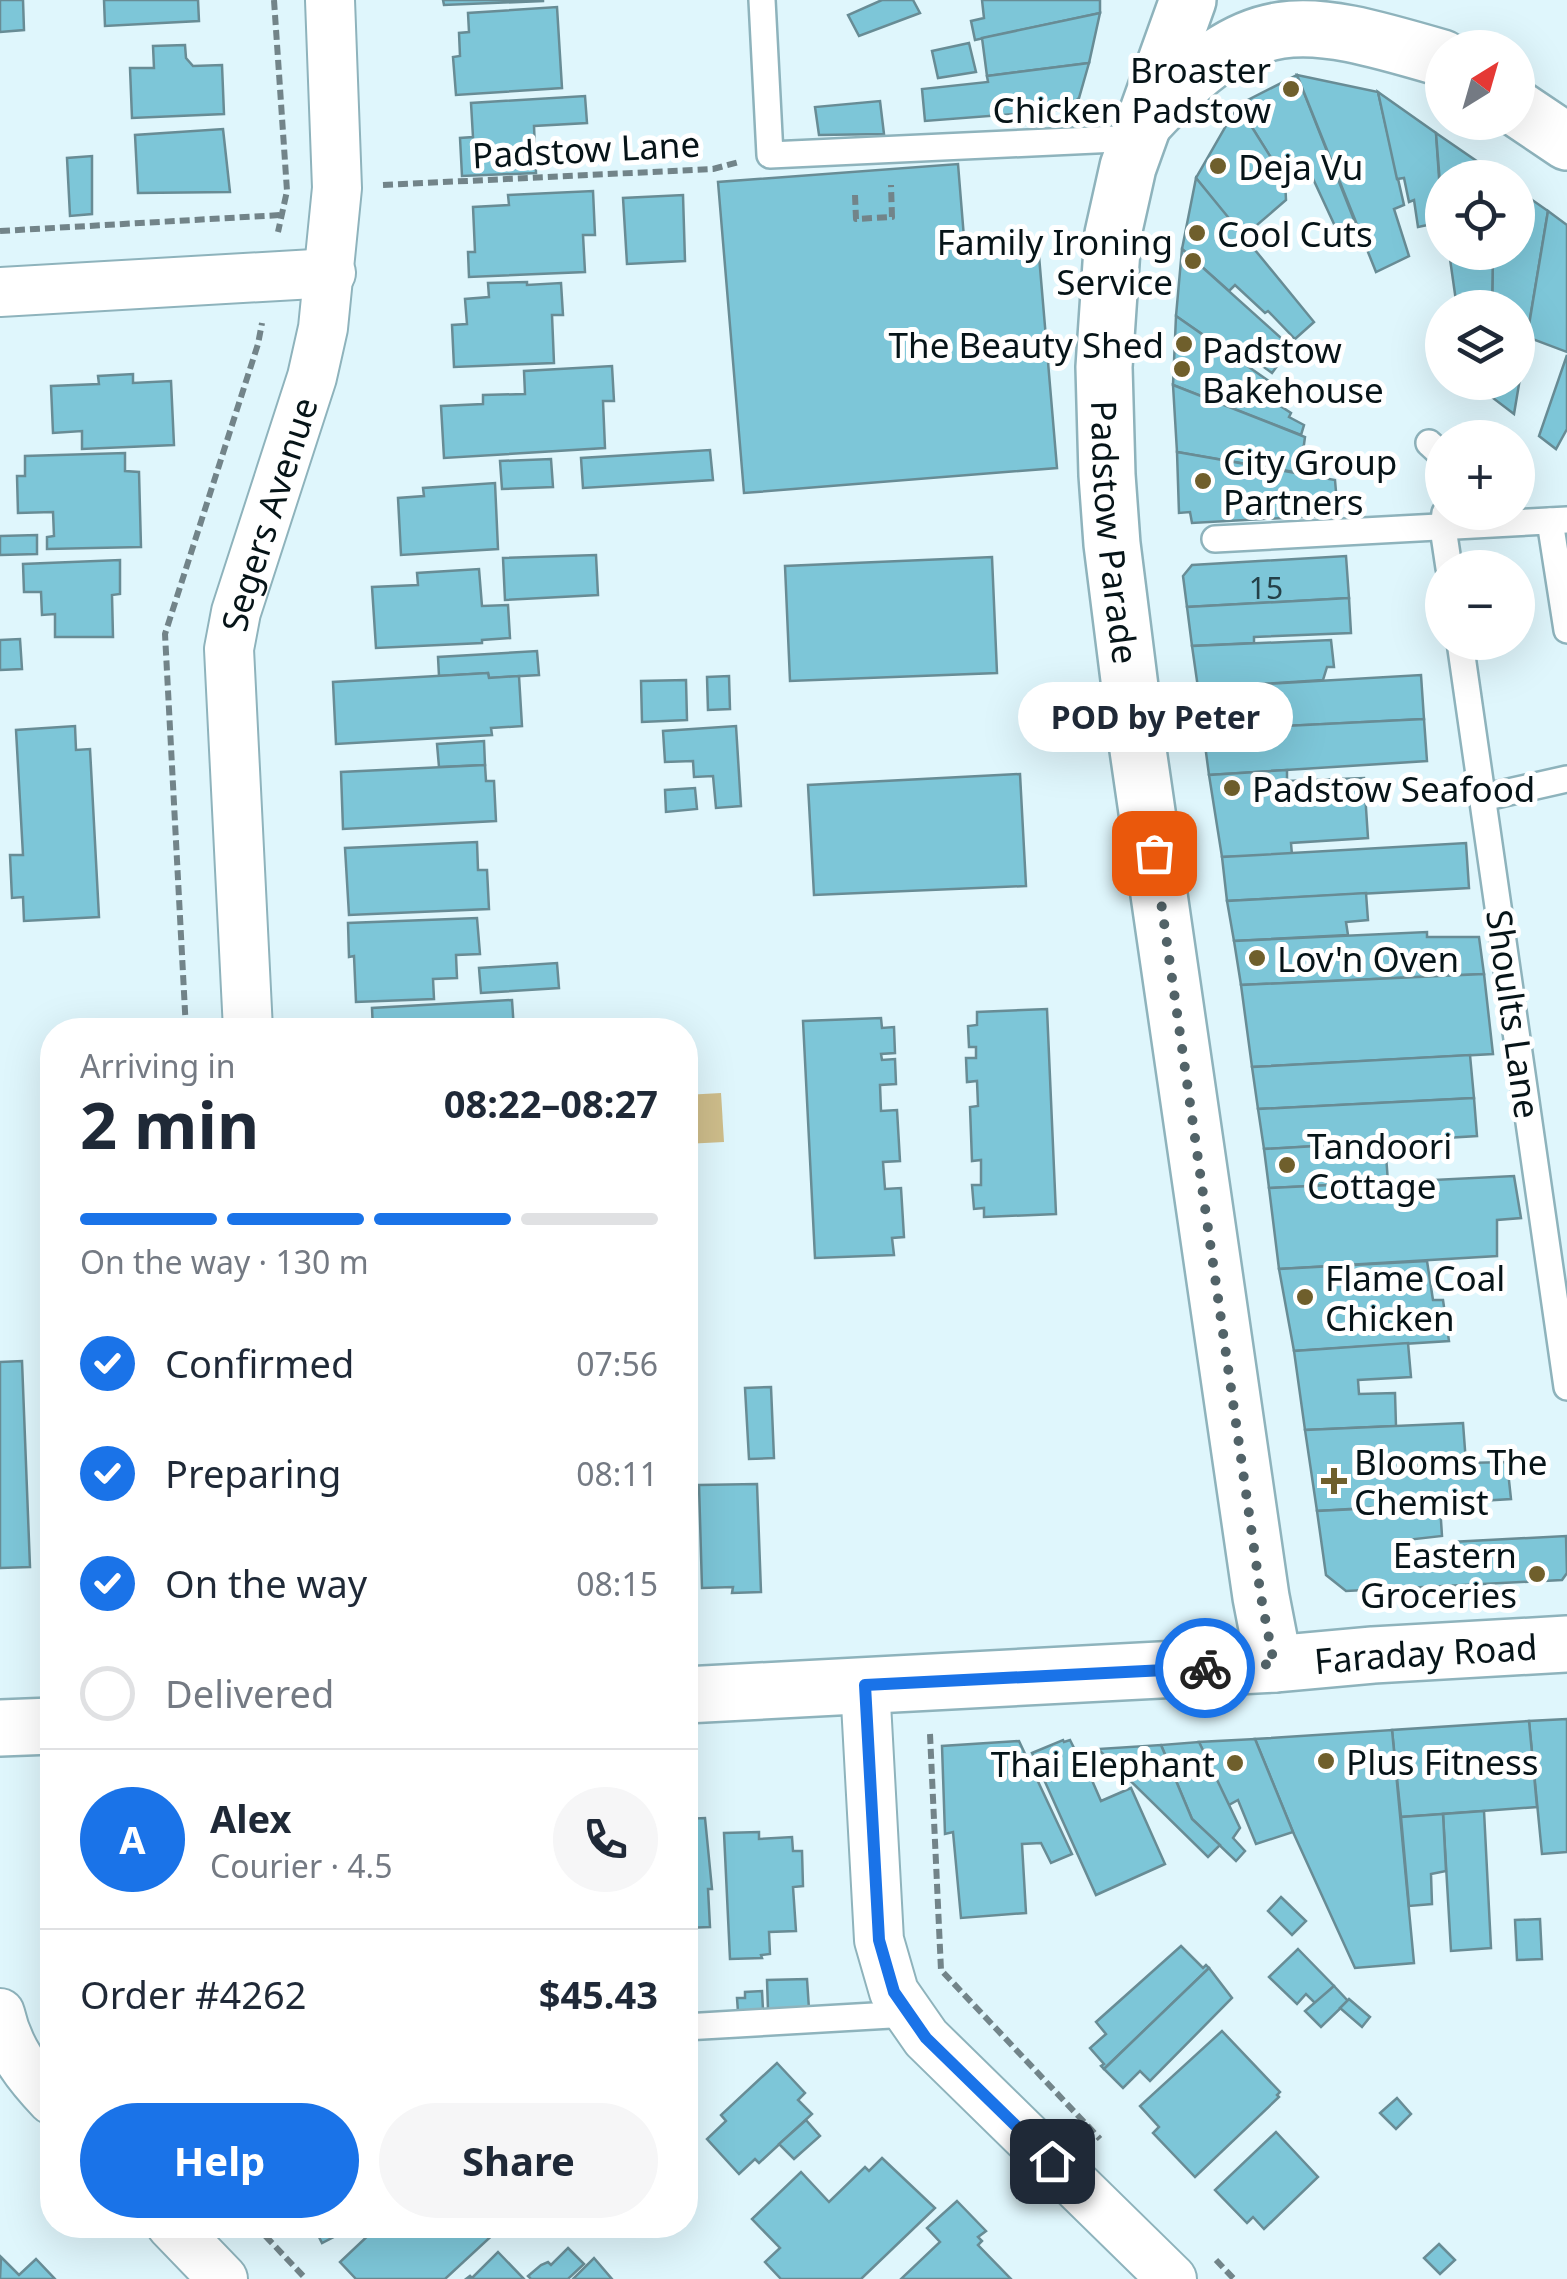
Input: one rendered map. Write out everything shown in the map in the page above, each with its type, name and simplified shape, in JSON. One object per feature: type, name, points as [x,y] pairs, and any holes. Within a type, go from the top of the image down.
[{"type":"street","name":"Segers Avenue","points":[[247,1018],[229,650],[236,612],[312,377],[331,274],[337,188],[330,0]]},
{"type":"street","points":[[1145,117],[1146,0]]},
{"type":"street","name":"Padstow Parade","points":[[1188,0],[1145,117],[1120,200],[1109,270],[1104,367],[1112,544],[1136,743],[1258,1578],[1274,1664]]},
{"type":"street","points":[[1360,0],[1425,46]]},
{"type":"street","points":[[1145,117],[1215,58],[1276,29],[1336,29],[1425,53]]},
{"type":"street","points":[[1535,120],[1567,142]]},
{"type":"street","points":[[0,292],[331,274]]},
{"type":"street","name":"Faraday Road","points":[[698,1694],[1274,1664],[1373,1654],[1567,1644]]},
{"type":"street","points":[[865,1685],[879,1940],[889,1979],[908,2014],[946,2058],[1190,2266]]},
{"type":"street","points":[[0,1728],[40,1726]]},
{"type":"street","points":[[0,2013],[8,2043],[40,2075]]},
{"type":"street","points":[[184,2238],[223,2279]]},
{"type":"lane","points":[[762,0],[770,155],[889,148],[1145,117]]},
{"type":"lane","points":[[1558,520],[1567,630]]},
{"type":"lane","points":[[1216,539],[1425,522]]},
{"type":"lane","name":"Shoults Lane","points":[[1463,660],[1567,1386]]},
{"type":"lane","points":[[1482,798],[1567,778]]},
{"type":"lane","points":[[698,2026],[908,2014]]},
{"type":"path","points":[[854,194],[856,219],[892,217],[889,148]]},
{"type":"path","name":"Padstow Lane","points":[[404,183],[713,169],[770,155]]},
{"type":"path","points":[[0,231],[281,216]]},
{"type":"path","points":[[930,1734],[940,1970],[1102,2141]]},
{"type":"path","points":[[267,2238],[306,2279]]},
{"type":"path","points":[[1190,2266],[1234,2279]]},
{"type":"shaded area","points":[[721,1093],[724,1142],[698,1143],[698,1094]]},
{"type":"building","points":[[0,0],[23,0],[24,30],[0,32]]},
{"type":"building","points":[[104,0],[198,0],[199,21],[105,26]]},
{"type":"building","points":[[443,0],[543,0],[543,1],[444,5]]},
{"type":"building","points":[[882,0],[913,0],[920,13],[859,36],[848,15]]},
{"type":"building","points":[[982,0],[1100,0],[1100,13],[975,40],[971,21],[984,18]]},
{"type":"building","points":[[557,7],[562,88],[456,95],[453,57],[460,56],[459,33],[469,32],[468,13]]},
{"type":"building","points":[[1100,13],[1089,63],[987,76],[982,38]]},
{"type":"building","points":[[969,43],[976,72],[938,78],[932,51]]},
{"type":"building","points":[[185,45],[186,58],[193,66],[222,65],[224,114],[132,118],[130,68],[154,68],[153,46]]},
{"type":"building","points":[[1089,63],[1079,98],[1065,110],[925,121],[922,89],[988,82],[987,76]]},
{"type":"building","points":[[1297,75],[1358,230],[1341,239],[1308,168],[1285,180],[1238,105]]},
{"type":"building","points":[[1297,75],[1378,92],[1404,205],[1394,209],[1409,256],[1376,272]]},
{"type":"building","points":[[1378,92],[1425,125],[1425,140],[1436,140],[1438,160],[1425,160],[1425,226],[1418,227],[1414,200],[1409,202],[1404,178],[1397,179]]},
{"type":"building","points":[[585,96],[587,123],[534,126],[536,173],[462,176],[460,138],[473,137],[471,103]]},
{"type":"building","points":[[880,101],[884,134],[819,135],[815,107]]},
{"type":"building","points":[[1238,105],[1285,180],[1286,200],[1243,237],[1196,178]]},
{"type":"building","points":[[223,129],[230,192],[138,193],[135,135]]},
{"type":"building","points":[[1437,140],[1446,140],[1475,160],[1438,160]]},
{"type":"building","points":[[92,156],[92,214],[70,216],[67,158]]},
{"type":"building","points":[[958,164],[965,250],[1038,244],[1057,468],[744,493],[718,182]]},
{"type":"building","points":[[1196,178],[1314,322],[1295,339],[1268,311],[1265,313],[1235,285],[1229,291],[1182,249]]},
{"type":"building","points":[[593,191],[595,235],[583,235],[585,272],[469,277],[468,252],[475,252],[473,207],[509,205],[508,195]]},
{"type":"building","points":[[683,195],[685,261],[627,264],[623,198]]},
{"type":"building","points":[[1535,202],[1548,211],[1535,290],[1492,290],[1493,270],[1535,270]]},
{"type":"building","points":[[1548,211],[1567,225],[1567,352],[1535,340],[1535,290]]},
{"type":"building","points":[[1182,249],[1291,347],[1272,373],[1246,354],[1241,361],[1176,316]]},
{"type":"building","points":[[1452,270],[1493,270],[1492,290],[1454,290]]},
{"type":"building","points":[[488,283],[561,283],[563,315],[552,315],[554,363],[454,367],[452,325],[467,324],[465,299],[489,297]]},
{"type":"building","points":[[1176,316],[1273,384],[1265,396],[1304,425],[1301,435],[1173,385]]},
{"type":"building","points":[[1567,355],[1567,429],[1556,449],[1539,436]]},
{"type":"building","points":[[612,366],[614,401],[603,401],[605,448],[444,458],[441,406],[483,404],[483,395],[525,394],[524,371]]},
{"type":"building","points":[[133,374],[133,383],[171,381],[174,445],[82,449],[82,431],[53,433],[51,386],[99,384],[98,376]]},
{"type":"building","points":[[1173,385],[1305,437],[1300,473],[1177,452]]},
{"type":"building","points":[[1496,400],[1516,400],[1514,414]]},
{"type":"building","points":[[710,450],[713,480],[583,488],[581,458]]},
{"type":"building","points":[[1177,452],[1335,480],[1338,515],[1192,523],[1190,512],[1179,513]]},
{"type":"building","points":[[125,453],[125,471],[139,472],[141,547],[47,549],[47,537],[54,536],[53,512],[18,513],[17,476],[25,476],[25,456]]},
{"type":"building","points":[[551,459],[553,487],[502,489],[500,461]]},
{"type":"building","points":[[495,483],[498,549],[401,555],[398,498],[424,496],[423,488]]},
{"type":"building","points":[[37,535],[37,554],[0,555],[0,536]]},
{"type":"building","points":[[596,555],[598,595],[505,600],[503,558]]},
{"type":"building","points":[[1346,556],[1349,598],[1187,607],[1183,576],[1192,565]]},
{"type":"building","points":[[992,557],[997,673],[790,681],[785,566]]},
{"type":"building","points":[[120,560],[120,594],[112,595],[113,637],[55,637],[55,614],[42,615],[41,592],[24,592],[23,564]]},
{"type":"building","points":[[479,569],[482,606],[508,605],[510,638],[376,648],[372,587],[418,585],[417,573]]},
{"type":"building","points":[[1349,598],[1351,633],[1254,637],[1254,643],[1192,646],[1187,607]]},
{"type":"building","points":[[20,639],[22,669],[0,670],[0,640]]},
{"type":"building","points":[[1331,640],[1334,667],[1327,667],[1323,680],[1198,688],[1192,646]]},
{"type":"building","points":[[537,651],[539,675],[439,676],[438,657]]},
{"type":"building","points":[[488,673],[489,678],[519,676],[522,726],[491,728],[492,735],[336,744],[333,682]]},
{"type":"building","points":[[1421,675],[1424,719],[1203,730],[1198,688]]},
{"type":"building","points":[[729,676],[730,709],[708,710],[707,677]]},
{"type":"building","points":[[686,680],[687,720],[642,722],[641,681]]},
{"type":"building","points":[[1424,719],[1427,761],[1209,775],[1203,730]]},
{"type":"building","points":[[75,726],[76,750],[90,749],[99,917],[24,921],[23,897],[12,898],[10,855],[23,855],[16,730]]},
{"type":"building","points":[[736,726],[741,806],[716,808],[713,776],[694,777],[693,761],[665,762],[663,731]]},
{"type":"building","points":[[484,741],[485,765],[439,767],[437,744]]},
{"type":"building","points":[[485,765],[486,781],[494,781],[496,821],[343,829],[341,772]]},
{"type":"building","points":[[1287,770],[1287,781],[1364,778],[1368,838],[1291,843],[1292,855],[1222,857],[1209,775]]},
{"type":"building","points":[[1020,774],[1026,886],[814,895],[808,785]]},
{"type":"building","points":[[695,788],[697,809],[666,812],[665,790]]},
{"type":"building","points":[[477,842],[478,870],[487,870],[489,909],[349,915],[345,848]]},
{"type":"building","points":[[1466,843],[1469,888],[1227,901],[1222,857]]},
{"type":"building","points":[[1366,893],[1368,920],[1346,922],[1348,935],[1234,941],[1227,901]]},
{"type":"building","points":[[477,918],[480,954],[456,955],[457,978],[433,979],[434,999],[356,1002],[348,923]]},
{"type":"building","points":[[1427,932],[1427,937],[1479,937],[1484,974],[1241,985],[1234,941]]},
{"type":"building","points":[[557,963],[559,988],[481,993],[479,968]]},
{"type":"building","points":[[1484,974],[1493,1054],[1252,1067],[1241,985]]},
{"type":"building","points":[[512,1000],[513,1018],[372,1018],[372,1008]]},
{"type":"building","points":[[1047,1009],[1056,1214],[984,1217],[984,1208],[974,1209],[972,1185],[981,1185],[981,1160],[972,1161],[970,1107],[978,1106],[977,1081],[967,1082],[966,1058],[976,1058],[976,1047],[969,1047],[968,1026],[977,1025],[977,1012]]},
{"type":"building","points":[[881,1018],[882,1028],[894,1027],[895,1053],[881,1054],[882,1060],[895,1059],[896,1084],[880,1085],[881,1111],[897,1110],[900,1161],[883,1162],[885,1189],[901,1188],[904,1237],[892,1238],[894,1255],[815,1258],[803,1021]]},
{"type":"building","points":[[1470,1055],[1474,1098],[1258,1109],[1252,1067]]},
{"type":"building","points":[[1474,1098],[1477,1136],[1264,1149],[1258,1109]]},
{"type":"building","points":[[1385,1142],[1388,1182],[1269,1188],[1264,1149]]},
{"type":"building","points":[[1514,1176],[1521,1218],[1497,1220],[1497,1256],[1279,1269],[1269,1188]]},
{"type":"building","points":[[1427,1261],[1433,1300],[1443,1300],[1449,1341],[1294,1351],[1279,1269]]},
{"type":"building","points":[[1408,1343],[1411,1377],[1358,1380],[1359,1394],[1395,1393],[1396,1426],[1305,1430],[1294,1351]]},
{"type":"building","points":[[22,1361],[30,1567],[0,1568],[0,1362]]},
{"type":"building","points":[[771,1387],[774,1458],[749,1459],[745,1388]]},
{"type":"building","points":[[1463,1423],[1466,1463],[1507,1462],[1511,1499],[1317,1511],[1305,1430]]},
{"type":"building","points":[[757,1484],[761,1592],[732,1593],[733,1587],[702,1588],[699,1485]]},
{"type":"building","points":[[1440,1505],[1442,1536],[1397,1541],[1397,1554],[1452,1551],[1451,1542],[1566,1536],[1567,1573],[1562,1580],[1346,1591],[1326,1575],[1317,1511]]},
{"type":"building","points":[[1567,1719],[1567,1852],[1542,1854],[1529,1721]]},
{"type":"building","points":[[1529,1721],[1537,1807],[1401,1817],[1392,1730]]},
{"type":"building","points":[[1392,1730],[1414,1963],[1355,1968],[1255,1739]]},
{"type":"building","points":[[1255,1739],[1293,1832],[1256,1844],[1238,1800],[1227,1806],[1199,1742]]},
{"type":"building","points":[[1070,1740],[1078,1756],[1081,1755],[1101,1801],[1131,1788],[1165,1864],[1096,1895],[1032,1753]]},
{"type":"building","points":[[1019,1741],[1072,1854],[1051,1863],[1041,1843],[1022,1844],[1026,1913],[961,1918],[953,1832],[945,1834],[942,1746]]},
{"type":"building","points":[[1199,1742],[1240,1828],[1233,1838],[1245,1851],[1236,1861],[1192,1819],[1161,1745]]},
{"type":"building","points":[[1161,1745],[1192,1819],[1220,1845],[1208,1857],[1098,1749]]},
{"type":"building","points":[[1484,1811],[1491,1948],[1451,1951],[1443,1814]]},
{"type":"building","points":[[1443,1814],[1446,1871],[1431,1874],[1432,1904],[1409,1906],[1401,1817]]},
{"type":"building","points":[[698,1818],[705,1818],[712,1889],[708,1889],[710,1927],[698,1927]]},
{"type":"building","points":[[759,1832],[759,1839],[792,1837],[793,1851],[802,1851],[803,1886],[793,1887],[796,1931],[769,1932],[770,1954],[761,1955],[762,1958],[730,1959],[724,1833]]},
{"type":"building","points":[[1281,1897],[1306,1921],[1292,1935],[1268,1911]]},
{"type":"building","points":[[1540,1919],[1542,1959],[1517,1960],[1515,1920]]},
{"type":"building","points":[[1181,1946],[1203,1968],[1209,1968],[1104,2069],[1090,2048],[1106,2034],[1096,2022]]},
{"type":"building","points":[[1298,1949],[1334,1986],[1316,2004],[1306,1994],[1297,2004],[1269,1977]]},
{"type":"building","points":[[1209,1968],[1232,1998],[1150,2081],[1140,2071],[1123,2088],[1104,2069]]},
{"type":"building","points":[[807,1979],[809,2009],[768,2010],[767,1980]]},
{"type":"building","points":[[1334,1986],[1348,2001],[1321,2027],[1305,2011]]},
{"type":"building","points":[[762,1991],[763,2010],[738,2012],[737,1998],[745,1998],[745,1992]]},
{"type":"building","points":[[1349,1999],[1370,2017],[1362,2027],[1340,2008]]},
{"type":"building","points":[[1222,2031],[1280,2092],[1195,2177],[1153,2133],[1159,2127],[1140,2106]]},
{"type":"building","points":[[777,2063],[805,2093],[798,2100],[812,2114],[759,2163],[755,2159],[739,2174],[707,2139],[726,2121],[721,2115]]},
{"type":"building","points":[[1397,2098],[1411,2114],[1396,2129],[1380,2113]]},
{"type":"building","points":[[806,2120],[820,2136],[794,2159],[779,2144]]},
{"type":"building","points":[[1276,2132],[1318,2177],[1264,2229],[1253,2217],[1247,2223],[1215,2190]]},
{"type":"building","points":[[882,2158],[935,2208],[861,2279],[781,2279],[765,2262],[780,2248],[752,2219],[801,2172],[829,2202],[865,2167],[869,2171]]},
{"type":"building","points":[[957,2201],[986,2231],[978,2237],[982,2241],[978,2245],[1011,2279],[901,2279],[940,2242],[927,2228]]},
{"type":"building","points":[[365,2238],[489,2238],[445,2279],[356,2279],[340,2262]]},
{"type":"building","points":[[1439,2244],[1455,2260],[1440,2274],[1424,2258]]},
{"type":"building","points":[[568,2248],[584,2264],[568,2279],[528,2276],[541,2265],[551,2265]]},
{"type":"building","points":[[498,2252],[524,2279],[466,2279],[472,2278]]},
{"type":"building","points":[[1,2257],[19,2275],[36,2259],[55,2279],[0,2279]]},
{"type":"building","points":[[594,2258],[612,2279],[573,2279]]},
{"type":"way so far","points":[[1154,853],[1261,1597],[1274,1664],[1205,1668]]},
{"type":"place","name":"Broaster Chicken Padstow","points":[[1291,89]]},
{"type":"place","name":"Deja Vu","points":[[1218,166]]},
{"type":"place","name":"Cool Cuts","points":[[1197,233]]},
{"type":"place","name":"Family Ironing Service","points":[[1193,261]]},
{"type":"place","name":"The Beauty Shed","points":[[1184,344]]},
{"type":"place","name":"Padstow Bakehouse","points":[[1182,369]]},
{"type":"place","name":"City Group Partners","points":[[1203,481]]},
{"type":"place","name":"Padstow Seafood","points":[[1232,788]]},
{"type":"place","name":"POD by Peter","points":[[1154,853]]},
{"type":"place","name":"Lov'n Oven","points":[[1257,958]]},
{"type":"place","name":"Tandoori Cottage","points":[[1287,1165]]},
{"type":"place","name":"Flame Coal Chicken","points":[[1305,1297]]},
{"type":"place","name":"Blooms The Chemist","points":[[1334,1481]]},
{"type":"place","name":"Eastern Groceries","points":[[1537,1574]]},
{"type":"place","name":"Plus Fitness","points":[[1326,1761]]},
{"type":"place","name":"Thai Elephant","points":[[1235,1763]]},
{"type":"route","points":[[1052,2161],[926,2038],[894,1992],[884,1966],[876,1914],[865,1685],[1205,1668]]}]
